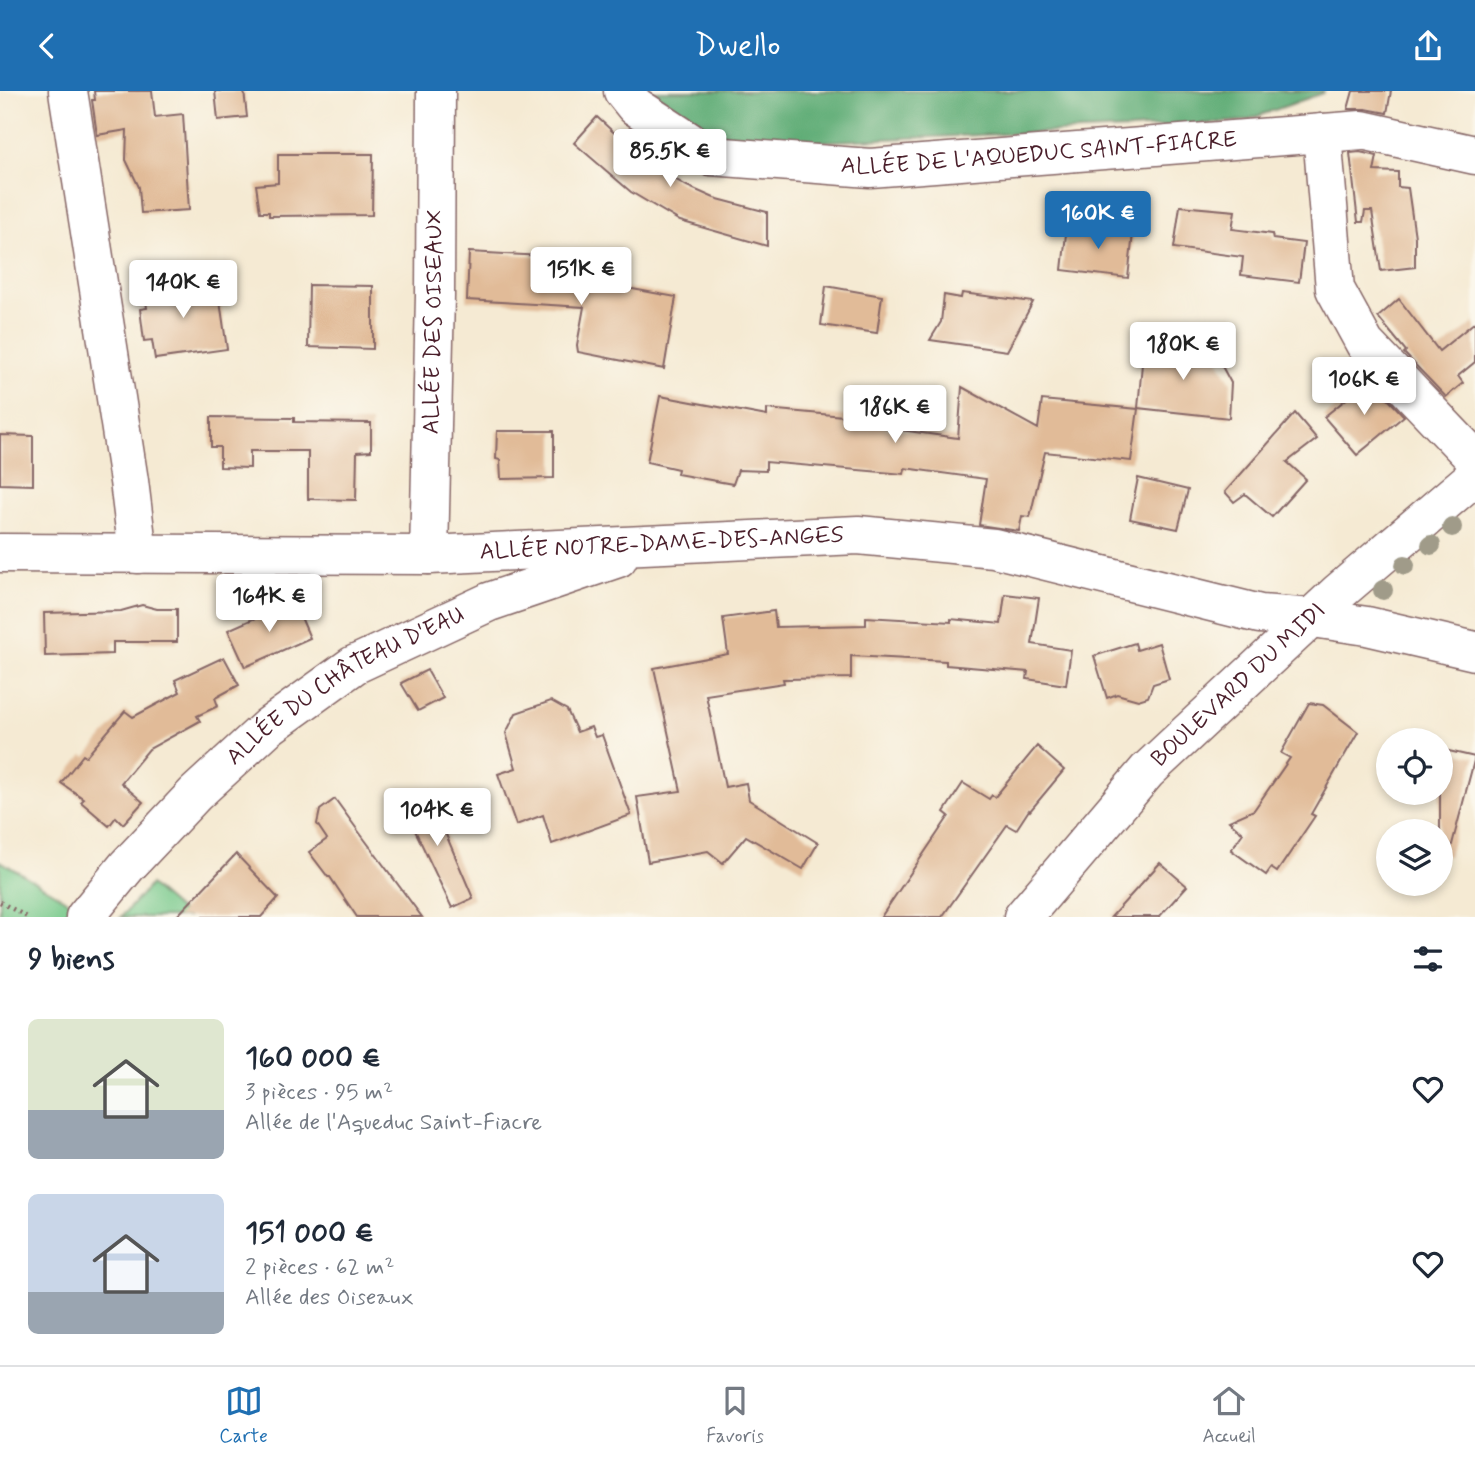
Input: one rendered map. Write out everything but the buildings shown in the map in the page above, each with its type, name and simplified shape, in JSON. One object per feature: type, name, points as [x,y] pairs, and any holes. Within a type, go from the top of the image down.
[{"type":"street","points":[[68,91],[138,554]]},
{"type":"street","name":"ALLÉE DES OISEAUX","points":[[429,555],[436,91]]},
{"type":"street","name":"ALLÉE DE L'AQUEDUC SAINT-FIACRE","points":[[622,91],[635,106],[711,156],[870,168],[1362,129],[1475,155]]},
{"type":"street","points":[[1322,133],[1335,289],[1364,344],[1475,459]]},
{"type":"street","name":"BOULEVARD DU MIDI","points":[[1023,917],[1147,771],[1313,618],[1475,476]]},
{"type":"street","name":"ALLÉE NOTRE-DAME-DES-ANGES","points":[[0,553],[429,555],[858,535],[993,548],[1260,614],[1367,626],[1475,651]]},
{"type":"street","name":"ALLÉE DU CHÂTEAU D'EAU","points":[[85,917],[127,866],[194,795],[268,727],[354,665],[489,602],[663,543]]},
{"type":"path","points":[[0,902],[27,917]]},
{"type":"green space","points":[[655,91],[1324,91],[1244,121],[1131,129],[762,144],[721,135],[661,98]]},
{"type":"green space","points":[[0,861],[88,913],[85,917],[0,917]]},
{"type":"green space","points":[[150,885],[187,917],[121,917]]}]
